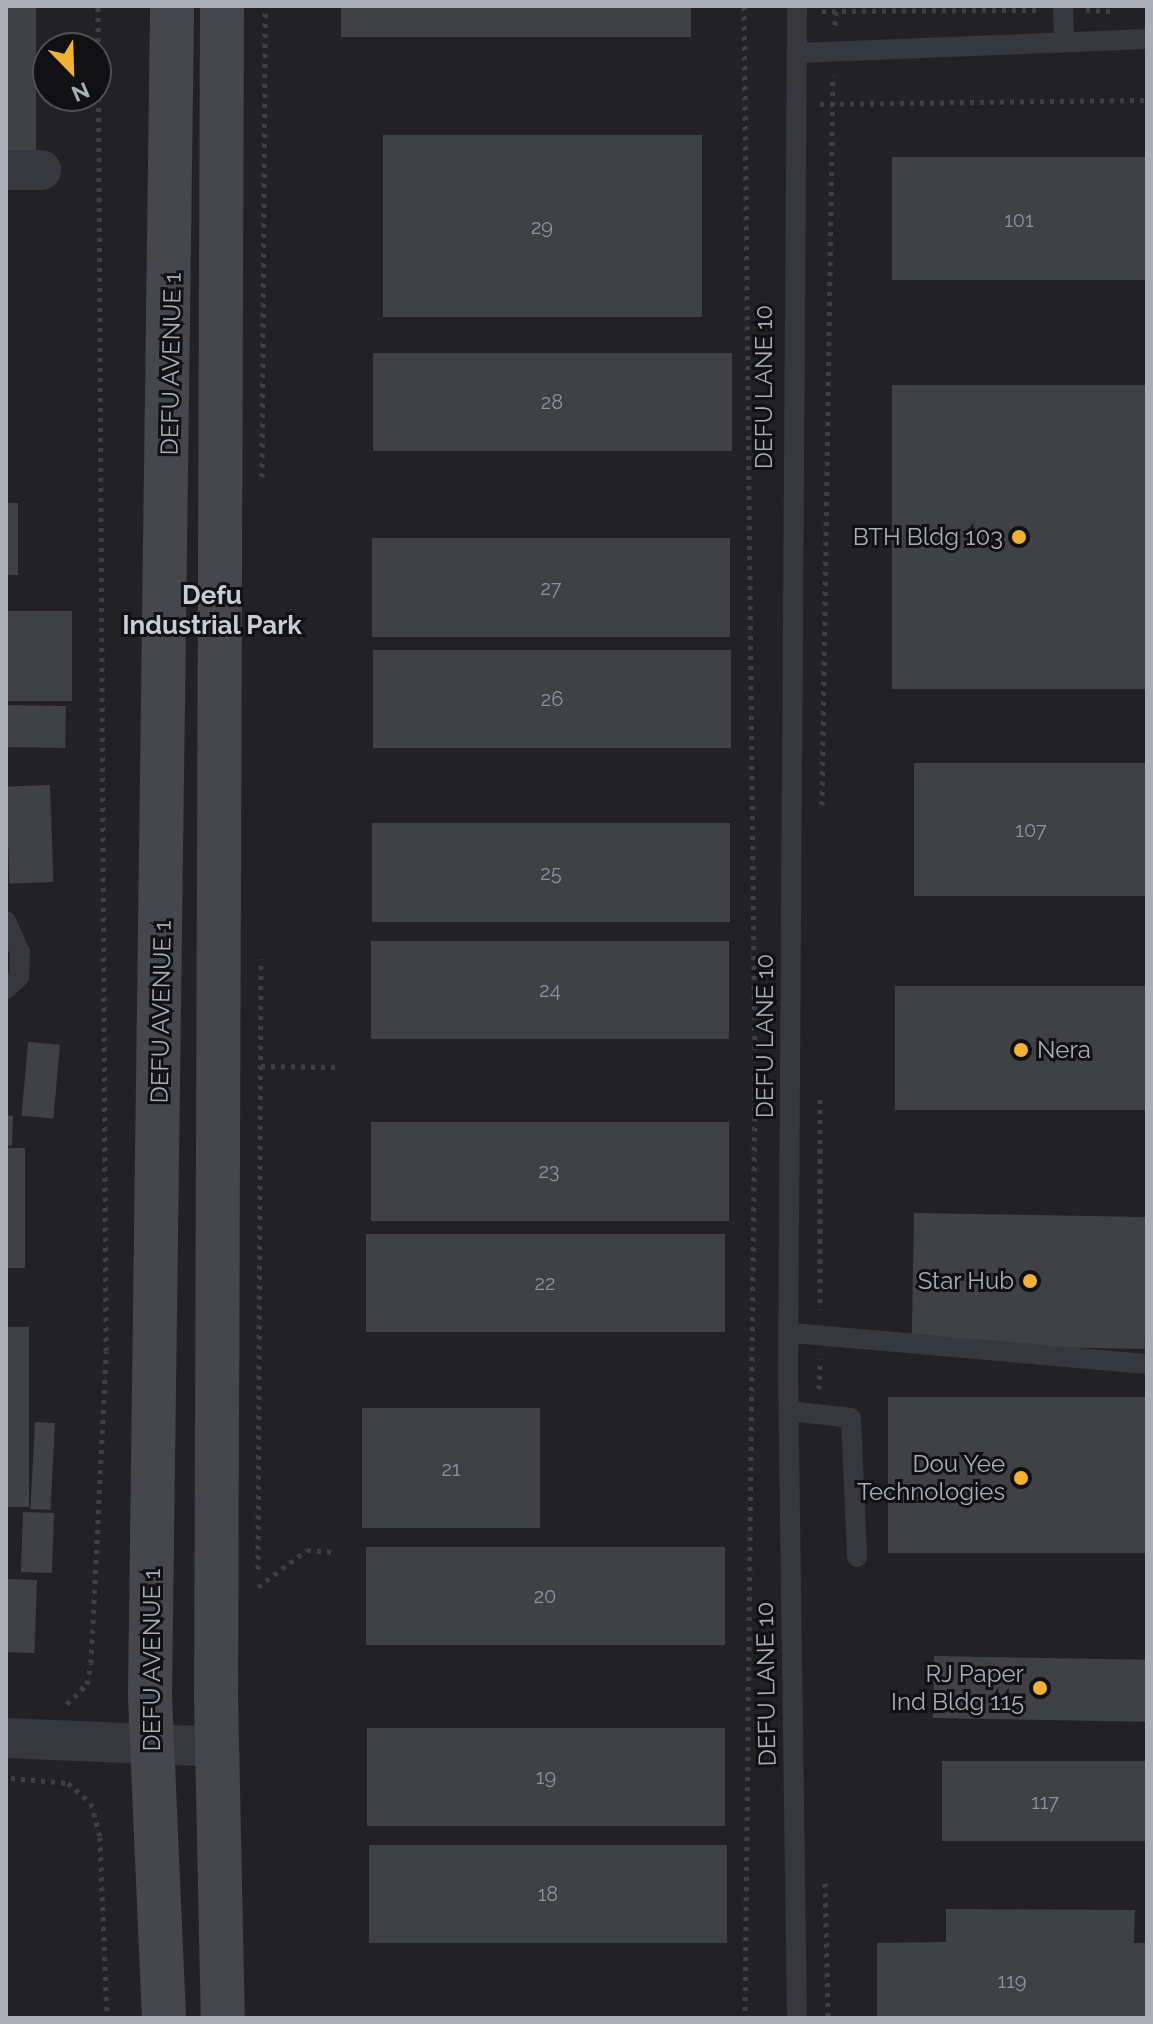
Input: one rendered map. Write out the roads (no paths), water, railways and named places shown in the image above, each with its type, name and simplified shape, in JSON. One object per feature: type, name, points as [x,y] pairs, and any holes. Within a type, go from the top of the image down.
[{"type":"main road","name":"DEFU AVENUE 1","points":[[164,2018],[150,1740],[172,6]]},
{"type":"main road","points":[[222,6],[217,1747],[223,2018]]},
{"type":"street","points":[[6,1738],[150,1740],[217,1747]]},
{"type":"lane","name":"DEFU LANE 10","points":[[797,8],[798,53],[793,103],[792,1333],[789,1411],[797,2018]]},
{"type":"lane","points":[[1063,8],[1064,39]]},
{"type":"lane","points":[[798,53],[1064,39],[1147,39]]},
{"type":"lane","points":[[6,921],[20,952],[19,977],[6,989]]},
{"type":"lane","points":[[792,1333],[820,1338],[1147,1364]]},
{"type":"lane","points":[[789,1411],[851,1418],[857,1557]]},
{"type":"place","name":"BTH Bldg 103","points":[[1019,537]]},
{"type":"place","name":"Nera","points":[[1021,1050]]},
{"type":"place","name":"Star Hub","points":[[1030,1281]]},
{"type":"place","name":"Dou Yee Technologies","points":[[1021,1478]]},
{"type":"place","name":"RJ Paper Ind Bldg 115","points":[[1040,1688]]},
{"type":"district","name":"Defu Industrial Park","points":[[212,611]]}]
